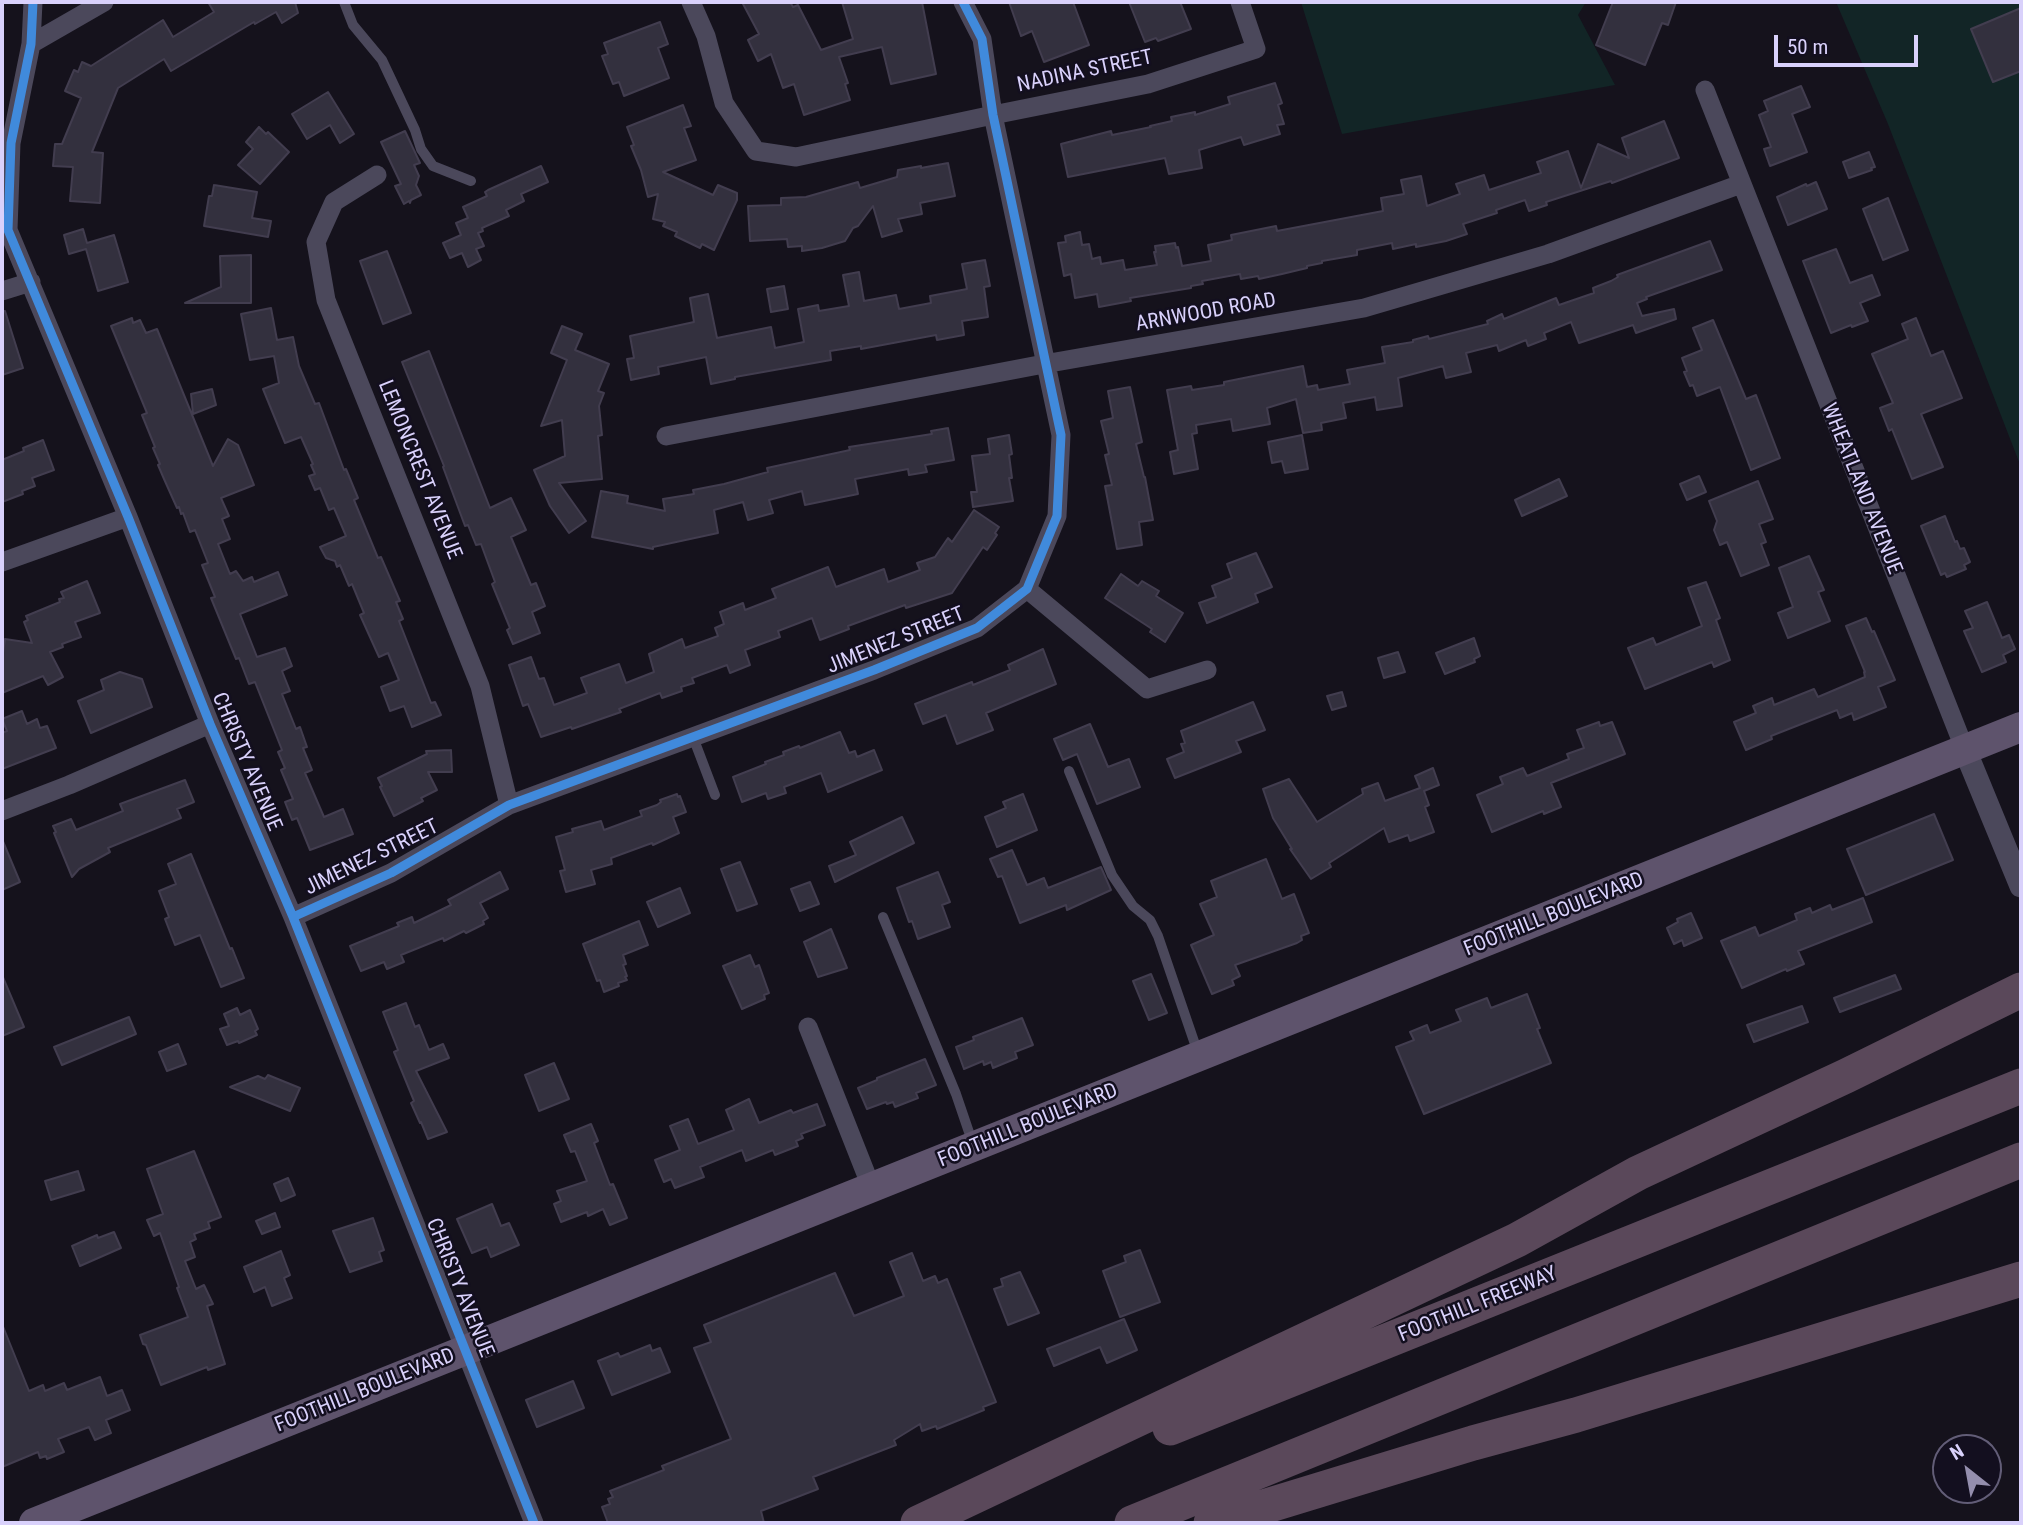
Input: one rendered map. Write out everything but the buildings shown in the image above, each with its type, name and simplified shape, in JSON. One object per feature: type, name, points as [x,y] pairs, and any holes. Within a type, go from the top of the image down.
[{"type":"highway","points":[[918,1523],[1517,1240],[1638,1173],[1846,1076],[2021,990]]},
{"type":"highway","name":"FOOTHILL FREEWAY","points":[[934,1523],[2021,1086]]},
{"type":"highway","points":[[1132,1523],[2021,1160]]},
{"type":"highway","points":[[1211,1523],[2021,1279]]},
{"type":"main road","name":"FOOTHILL BOULEVARD","points":[[34,1523],[2021,727]]},
{"type":"street","name":"CHRISTY AVENUE","points":[[33,2],[31,44],[11,143],[8,230],[128,517],[210,724],[293,917],[534,1523]]},
{"type":"street","points":[[31,44],[104,2]]},
{"type":"street","name":"NADINA STREET","points":[[691,2],[706,36],[724,103],[756,151],[796,157],[1148,84],[1256,49],[1240,2]]},
{"type":"street","name":"JIMENEZ STREET","points":[[293,917],[391,873],[509,805],[874,670],[977,628],[1027,589],[1057,516],[1060,435],[993,115],[982,39],[963,2]]},
{"type":"street","name":"WHEATLAND AVENUE","points":[[1705,90],[2021,886]]},
{"type":"street","name":"LEMONCREST AVENUE","points":[[377,175],[334,202],[316,242],[326,300],[480,686],[509,805]]},
{"type":"street","name":"ARNWOOD ROAD","points":[[666,436],[1044,364],[1364,308],[1548,254],[1741,184]]},
{"type":"street","points":[[2,291],[31,282]]},
{"type":"street","points":[[2,562],[128,517]]},
{"type":"street","points":[[1027,589],[1147,689],[1207,670]]},
{"type":"street","points":[[2,811],[210,724]]},
{"type":"street","points":[[808,1027],[872,1189]]},
{"type":"lane","points":[[344,2],[353,25],[382,60],[415,130],[421,149],[433,166],[471,181]]},
{"type":"lane","points":[[693,737],[715,794]]},
{"type":"lane","points":[[1069,771],[1112,875],[1133,906],[1150,920],[1158,936],[1200,1057]]},
{"type":"lane","points":[[883,917],[956,1094],[974,1148]]},
{"type":"green space","points":[[1301,2],[1586,2],[1578,15],[1615,85],[1342,134]]},
{"type":"green space","points":[[1836,2],[2021,2],[2021,467],[1888,124]]},
{"type":"cycle path","points":[[33,2],[31,44],[11,143],[8,230],[128,517],[210,724],[293,917],[534,1523]]},
{"type":"cycle path","points":[[293,917],[391,873],[509,805],[874,670],[977,628],[1027,589],[1057,516],[1061,435],[993,115],[982,39],[963,2]]}]
